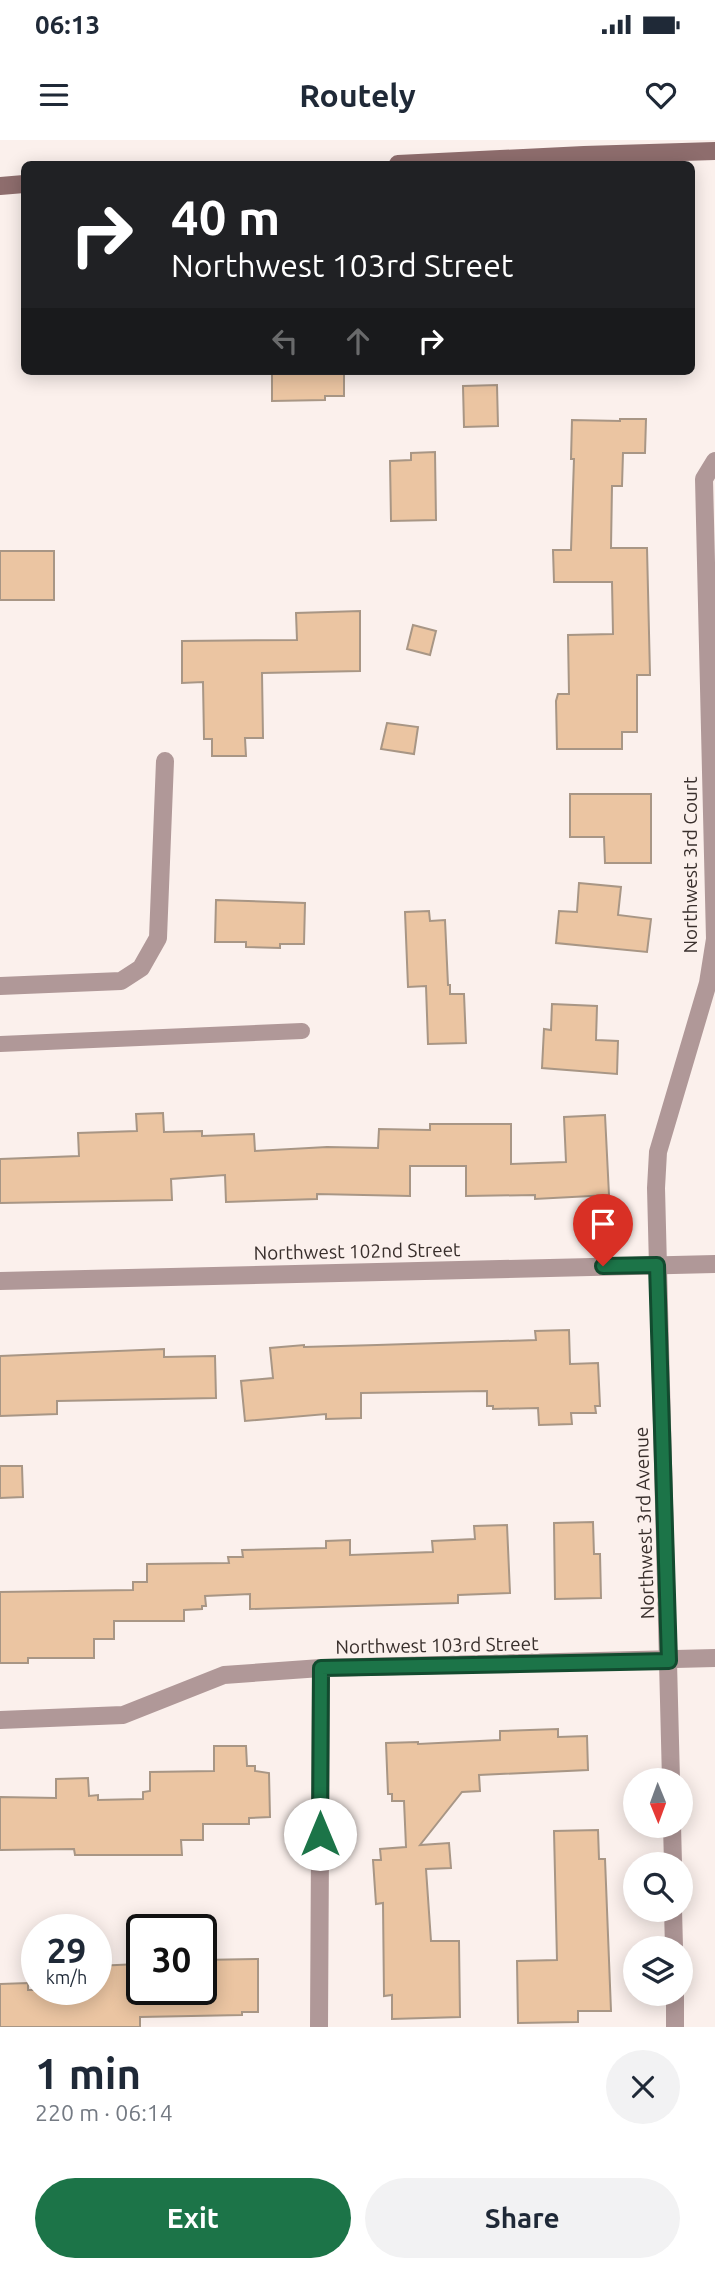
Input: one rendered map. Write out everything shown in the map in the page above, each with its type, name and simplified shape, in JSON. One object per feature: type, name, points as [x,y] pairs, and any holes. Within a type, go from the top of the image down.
[{"type":"main road","points":[[460,161],[715,151]]},
{"type":"main road","points":[[0,186],[21,184]]},
{"type":"street","name":"Northwest 3rd Court","points":[[657,1265],[658,1152],[708,983],[715,939],[704,479],[715,461]]},
{"type":"street","points":[[0,986],[121,981],[141,968],[158,938],[165,761]]},
{"type":"street","name":"Northwest 102nd Street","points":[[0,1281],[715,1264]]},
{"type":"street","name":"Northwest 3rd Avenue","points":[[657,1265],[671,1768]]},
{"type":"street","name":"Northwest 103rd Street","points":[[0,1720],[124,1715],[224,1675],[321,1668],[715,1658]]},
{"type":"street","points":[[319,2027],[321,1668]]},
{"type":"street","points":[[674,2006],[675,2027]]},
{"type":"lane","points":[[0,1044],[302,1031]]},
{"type":"building","points":[[272,375],[344,375],[344,396],[325,396],[325,400],[272,401]]},
{"type":"building","points":[[497,385],[498,426],[464,427],[463,386]]},
{"type":"building","points":[[646,419],[645,453],[623,453],[622,486],[612,486],[611,548],[647,548],[650,675],[637,675],[637,732],[622,732],[622,749],[557,749],[556,701],[558,694],[569,694],[568,635],[613,634],[612,582],[554,582],[553,550],[571,550],[574,459],[571,459],[572,420]]},
{"type":"building","points":[[435,452],[436,520],[391,521],[390,461],[411,460],[411,453]]},
{"type":"building","points":[[0,551],[54,551],[54,600],[0,600]]},
{"type":"building","points":[[360,611],[360,671],[262,673],[263,738],[245,738],[246,756],[212,756],[212,739],[204,739],[203,682],[182,683],[182,641],[297,640],[296,613]]},
{"type":"building","points":[[413,625],[436,631],[430,655],[407,649]]},
{"type":"building","points":[[387,723],[418,727],[414,754],[381,749]]},
{"type":"building","points":[[570,794],[651,794],[651,863],[605,863],[604,837],[570,837]]},
{"type":"building","points":[[579,883],[621,887],[618,915],[651,919],[647,952],[556,943],[559,911],[577,912]]},
{"type":"building","points":[[216,900],[305,903],[304,944],[280,944],[280,948],[246,947],[246,942],[215,942]]},
{"type":"building","points":[[429,911],[430,921],[445,920],[448,985],[450,994],[464,994],[466,1043],[428,1044],[426,986],[408,987],[405,912]]},
{"type":"building","points":[[552,1004],[597,1006],[596,1040],[618,1041],[617,1074],[542,1068],[544,1029],[551,1030]]},
{"type":"building","points":[[163,1113],[164,1132],[202,1131],[202,1136],[254,1134],[255,1151],[327,1147],[378,1148],[379,1129],[430,1130],[430,1124],[511,1124],[511,1164],[566,1162],[564,1117],[605,1115],[609,1195],[535,1199],[535,1195],[466,1196],[466,1166],[410,1166],[410,1196],[317,1194],[317,1199],[226,1202],[225,1175],[171,1179],[172,1200],[0,1203],[0,1159],[79,1156],[78,1133],[137,1131],[136,1114]]},
{"type":"building","points":[[569,1330],[570,1364],[598,1363],[600,1406],[595,1406],[596,1413],[571,1413],[572,1424],[539,1425],[538,1408],[493,1409],[493,1406],[487,1406],[487,1391],[361,1393],[361,1418],[326,1419],[326,1414],[245,1421],[241,1381],[273,1378],[270,1348],[536,1340],[535,1331]]},
{"type":"building","points":[[164,1349],[164,1357],[215,1356],[216,1398],[57,1401],[57,1414],[0,1416],[0,1356]]},
{"type":"building","points":[[0,1466],[22,1466],[23,1497],[0,1498]]},
{"type":"building","points":[[593,1522],[594,1554],[600,1554],[601,1598],[555,1599],[554,1523]]},
{"type":"building","points":[[507,1525],[510,1593],[458,1595],[458,1603],[250,1609],[250,1594],[205,1596],[206,1606],[202,1606],[202,1609],[184,1610],[184,1621],[114,1621],[114,1639],[94,1639],[94,1658],[28,1658],[28,1663],[0,1663],[0,1592],[133,1590],[133,1582],[147,1582],[147,1564],[229,1563],[228,1557],[243,1557],[242,1550],[326,1548],[326,1541],[350,1540],[350,1555],[433,1552],[432,1541],[475,1539],[474,1526]]},
{"type":"building","points":[[558,1729],[558,1737],[587,1736],[588,1770],[479,1775],[480,1791],[462,1792],[420,1845],[449,1843],[451,1868],[426,1869],[431,1941],[459,1941],[460,2017],[392,2019],[392,1995],[384,1996],[383,1903],[376,1904],[373,1860],[381,1860],[380,1849],[406,1847],[404,1801],[392,1801],[392,1794],[388,1794],[386,1743],[500,1740],[500,1731]]},
{"type":"building","points":[[214,1746],[246,1746],[247,1766],[255,1766],[255,1771],[269,1773],[270,1817],[249,1818],[249,1824],[203,1824],[203,1840],[181,1840],[182,1855],[75,1855],[74,1849],[0,1850],[0,1797],[56,1798],[56,1779],[88,1778],[89,1796],[98,1795],[98,1800],[143,1799],[143,1792],[150,1791],[150,1772],[214,1771]]},
{"type":"building","points":[[598,1830],[599,1859],[605,1859],[611,2011],[578,2011],[578,2022],[518,2023],[517,1961],[557,1960],[554,1831]]},
{"type":"building","points":[[258,1959],[258,2012],[242,2012],[242,2015],[140,2017],[140,2027],[0,2027],[0,1984],[21,1983],[21,2005],[112,2005],[112,1965],[126,1965],[126,2005],[217,2005],[217,1960]]},
{"type":"route","points":[[320,1834],[321,1668],[669,1661],[657,1265],[603,1266]]}]
